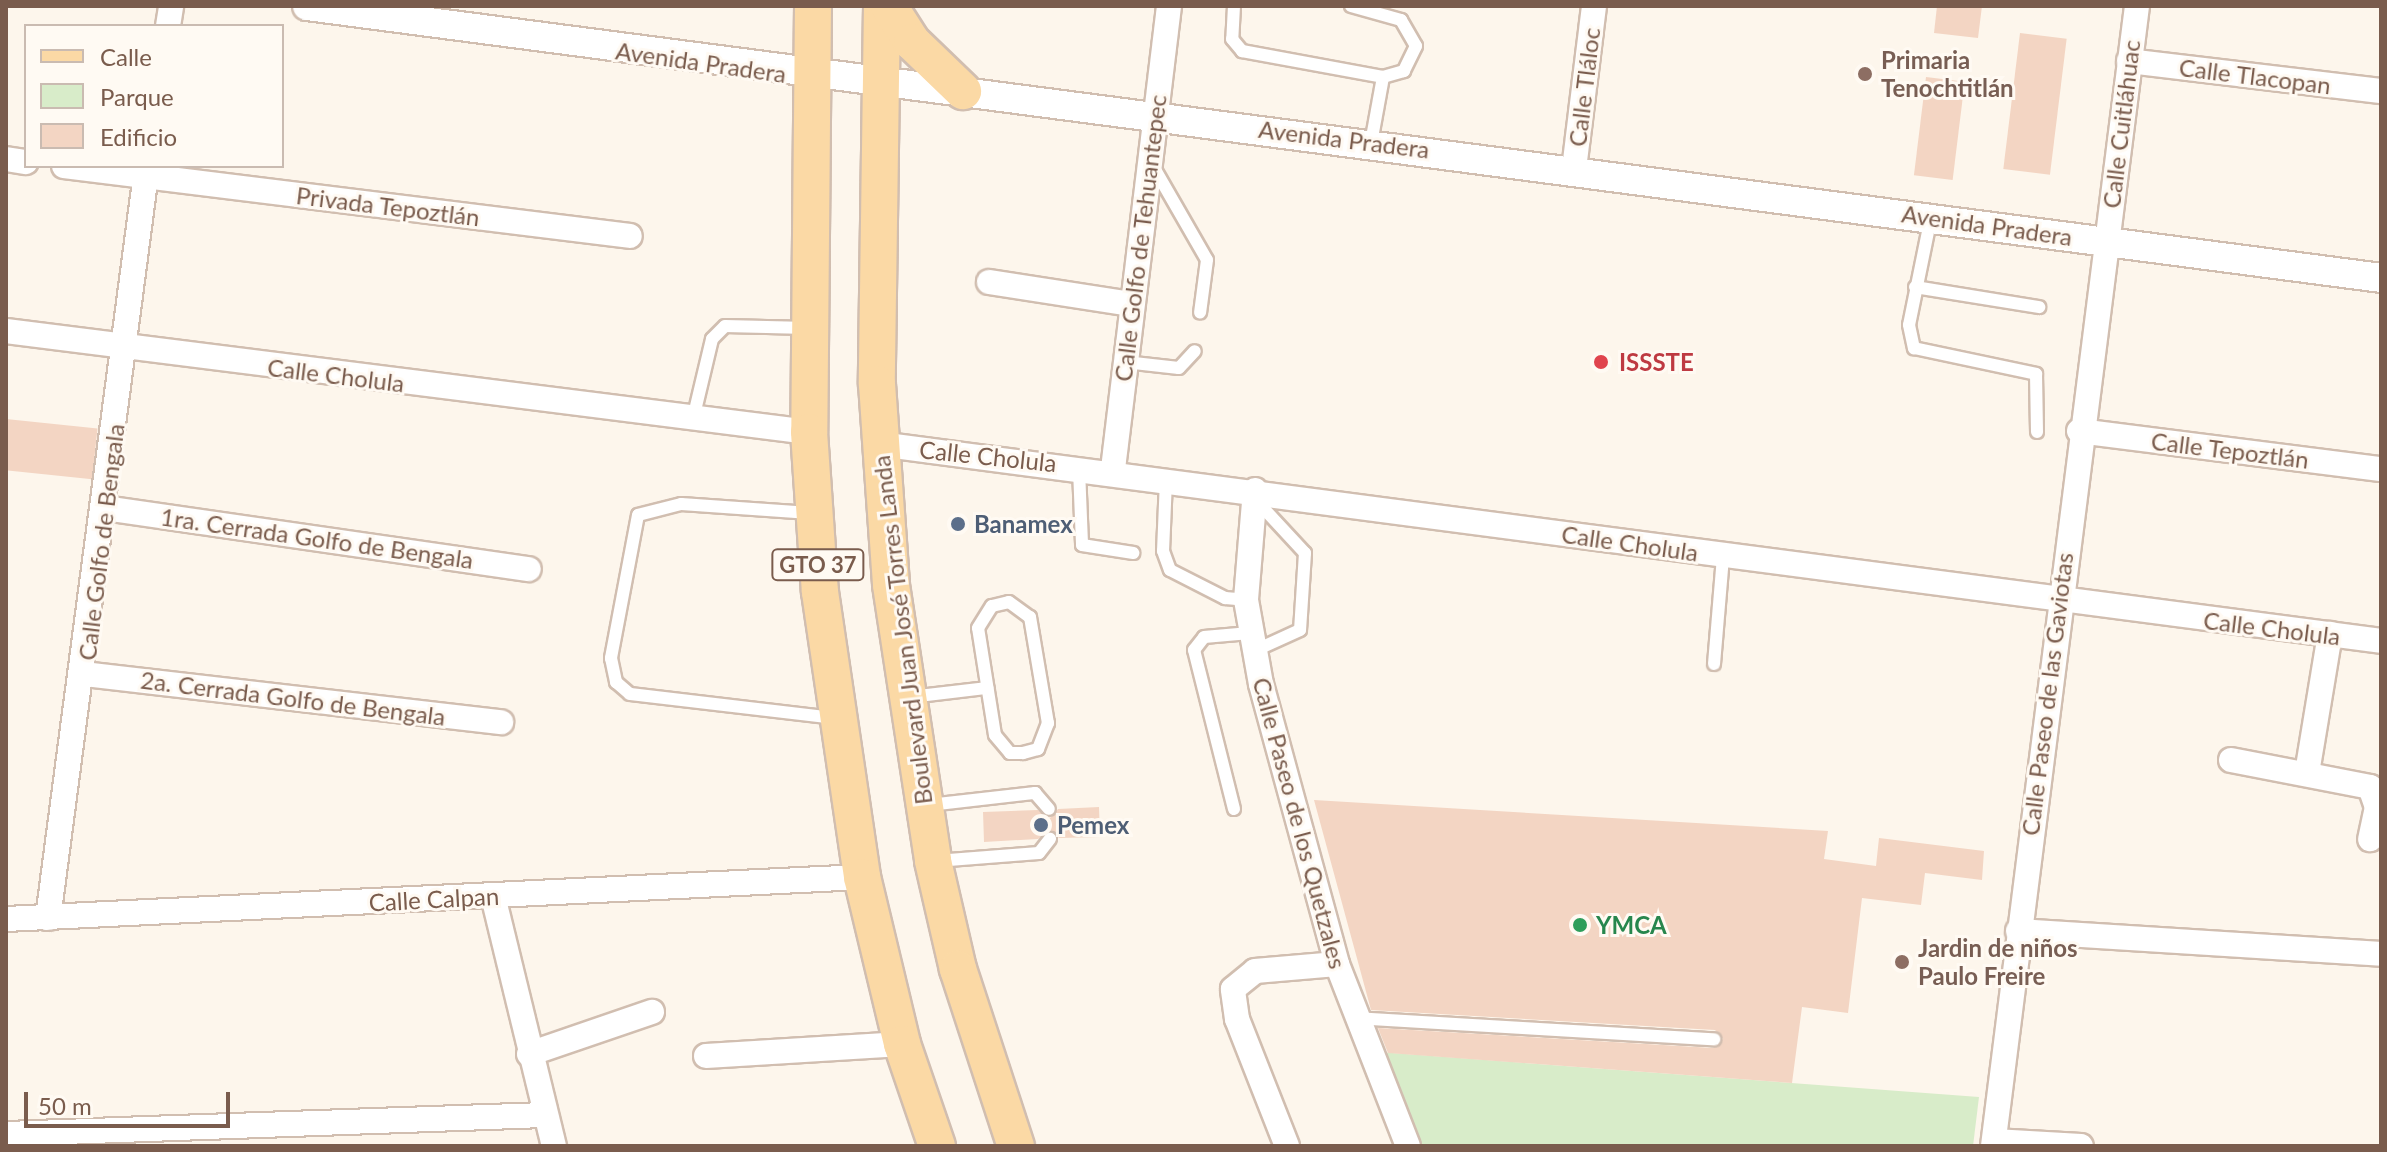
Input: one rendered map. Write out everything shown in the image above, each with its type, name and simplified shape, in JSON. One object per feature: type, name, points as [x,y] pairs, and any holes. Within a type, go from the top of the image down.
[{"type":"main road","name":"GTO 37","points":[[813,6],[808,328],[813,513],[837,718],[862,877],[902,1044],[937,1146]]},
{"type":"main road","name":"Boulevard Juan José Torres Landa","points":[[882,6],[879,444],[907,698],[922,806],[958,969],[1016,1146]]},
{"type":"main road","points":[[889,6],[912,42],[963,91]]},
{"type":"street","name":"Avenida Pradera","points":[[307,6],[813,78],[963,91],[1155,115],[2381,278]]},
{"type":"street","name":"Calle Golfo de Tehuantepec","points":[[1113,469],[1169,6]]},
{"type":"street","name":"Calle Tláloc","points":[[1574,169],[1594,6]]},
{"type":"street","name":"Calle Cuitláhuac","points":[[2106,242],[2137,6]]},
{"type":"street","name":"Calle Tlacopan","points":[[2129,61],[2381,91]]},
{"type":"street","points":[[97,168],[146,171]]},
{"type":"street","name":"Privada Tepoztlán","points":[[146,171],[630,236]]},
{"type":"street","name":"Calle Golfo de Bengala","points":[[48,918],[84,674],[146,171]]},
{"type":"street","name":"Calle Paseo de las Gaviotas","points":[[1994,1143],[2079,431],[2106,242]]},
{"type":"street","points":[[989,282],[1131,304]]},
{"type":"street","name":"Calle Cholula","points":[[6,331],[125,350],[809,432]]},
{"type":"street","name":"Calle Tepoztlán","points":[[2079,431],[2381,469]]},
{"type":"street","name":"Calle Cholula","points":[[879,444],[1113,469],[1255,494],[2058,603],[2381,641]]},
{"type":"street","name":"Calle Paseo de los Quetzales","points":[[1255,494],[1246,600],[1252,642],[1337,964],[1408,1146]]},
{"type":"street","name":"1ra. Cerrada Golfo de Bengala","points":[[105,508],[529,569]]},
{"type":"street","points":[[2307,773],[2330,634]]},
{"type":"street","name":"2a. Cerrada Golfo de Bengala","points":[[84,674],[501,722]]},
{"type":"street","points":[[2231,760],[2370,787],[2377,807],[2370,839]]},
{"type":"street","name":"Calle Calpan","points":[[6,919],[862,877]]},
{"type":"street","points":[[493,896],[529,1054],[554,1146]]},
{"type":"street","points":[[2018,931],[2381,954]]},
{"type":"street","points":[[1287,1146],[1237,1019],[1233,989],[1255,971],[1337,964]]},
{"type":"street","points":[[529,1054],[652,1012]]},
{"type":"street","points":[[706,1056],[902,1044]]},
{"type":"street","points":[[6,1134],[545,1115]]},
{"type":"street","points":[[1994,1143],[2081,1146]]},
{"type":"lane","points":[[1234,6],[1232,39],[1242,51],[1383,77],[1413,62],[1412,32],[1401,20],[1351,6]]},
{"type":"lane","points":[[1371,143],[1383,77]]},
{"type":"lane","points":[[1149,160],[1207,260],[1200,313]]},
{"type":"lane","points":[[1931,217],[1915,287],[1914,348],[2036,374],[2037,432]]},
{"type":"lane","points":[[1915,287],[2039,307]]},
{"type":"lane","points":[[693,419],[712,339],[725,326],[808,328]]},
{"type":"lane","points":[[1125,362],[1179,368],[1195,351]]},
{"type":"lane","points":[[1079,466],[1082,545],[1133,553]]},
{"type":"lane","points":[[1166,477],[1163,551],[1170,570],[1195,587],[1246,600]]},
{"type":"lane","points":[[1234,809],[1194,650],[1204,637],[1252,642],[1300,630],[1305,553],[1255,494]]},
{"type":"lane","points":[[813,513],[681,504],[638,515],[611,658],[616,682],[630,694],[837,718]]},
{"type":"lane","points":[[1714,664],[1723,556]]},
{"type":"lane","points":[[1009,602],[1030,617],[1035,638],[1048,723],[1038,749],[1010,753],[1000,746],[987,688],[978,628],[992,606],[1009,602]]},
{"type":"lane","points":[[907,698],[987,688]]},
{"type":"lane","points":[[922,806],[1022,793],[1043,798],[1049,809]]},
{"type":"lane","points":[[933,861],[1039,853],[1050,839]]},
{"type":"lane","points":[[1356,1018],[1714,1039]]},
{"type":"green space","points":[[1379,1052],[1979,1097],[1973,1146],[1416,1146]]},
{"type":"building","points":[[1937,6],[1982,6],[1978,38],[1934,33]]},
{"type":"building","points":[[2020,33],[2067,39],[2050,175],[2003,169]]},
{"type":"building","points":[[1926,77],[1965,82],[1953,180],[1914,175]]},
{"type":"building","points":[[6,419],[97,429],[92,479],[6,470]]},
{"type":"building","name":"YMCA","points":[[1314,800],[1828,831],[1824,859],[1876,866],[1879,838],[1984,851],[1982,880],[1925,873],[1921,905],[1862,898],[1848,1013],[1802,1007],[1792,1083],[1388,1053],[1378,1028],[1713,1048],[1723,1039],[1715,1030],[1371,1010]]},
{"type":"building","name":"Pemex","points":[[1099,807],[1100,837],[1059,838],[1050,830],[1038,839],[984,842],[983,812],[1038,810],[1050,818],[1058,809]]},
{"type":"place","name":"Primaria Tenochtitlán","points":[[1865,74]]},
{"type":"place","name":"ISSSTE","points":[[1601,362]]},
{"type":"place","name":"Banamex","points":[[958,524]]},
{"type":"place","name":"Pemex","points":[[1041,825]]},
{"type":"place","name":"YMCA","points":[[1580,925]]},
{"type":"place","name":"Jardin de niños Paulo Freire","points":[[1902,962]]}]
